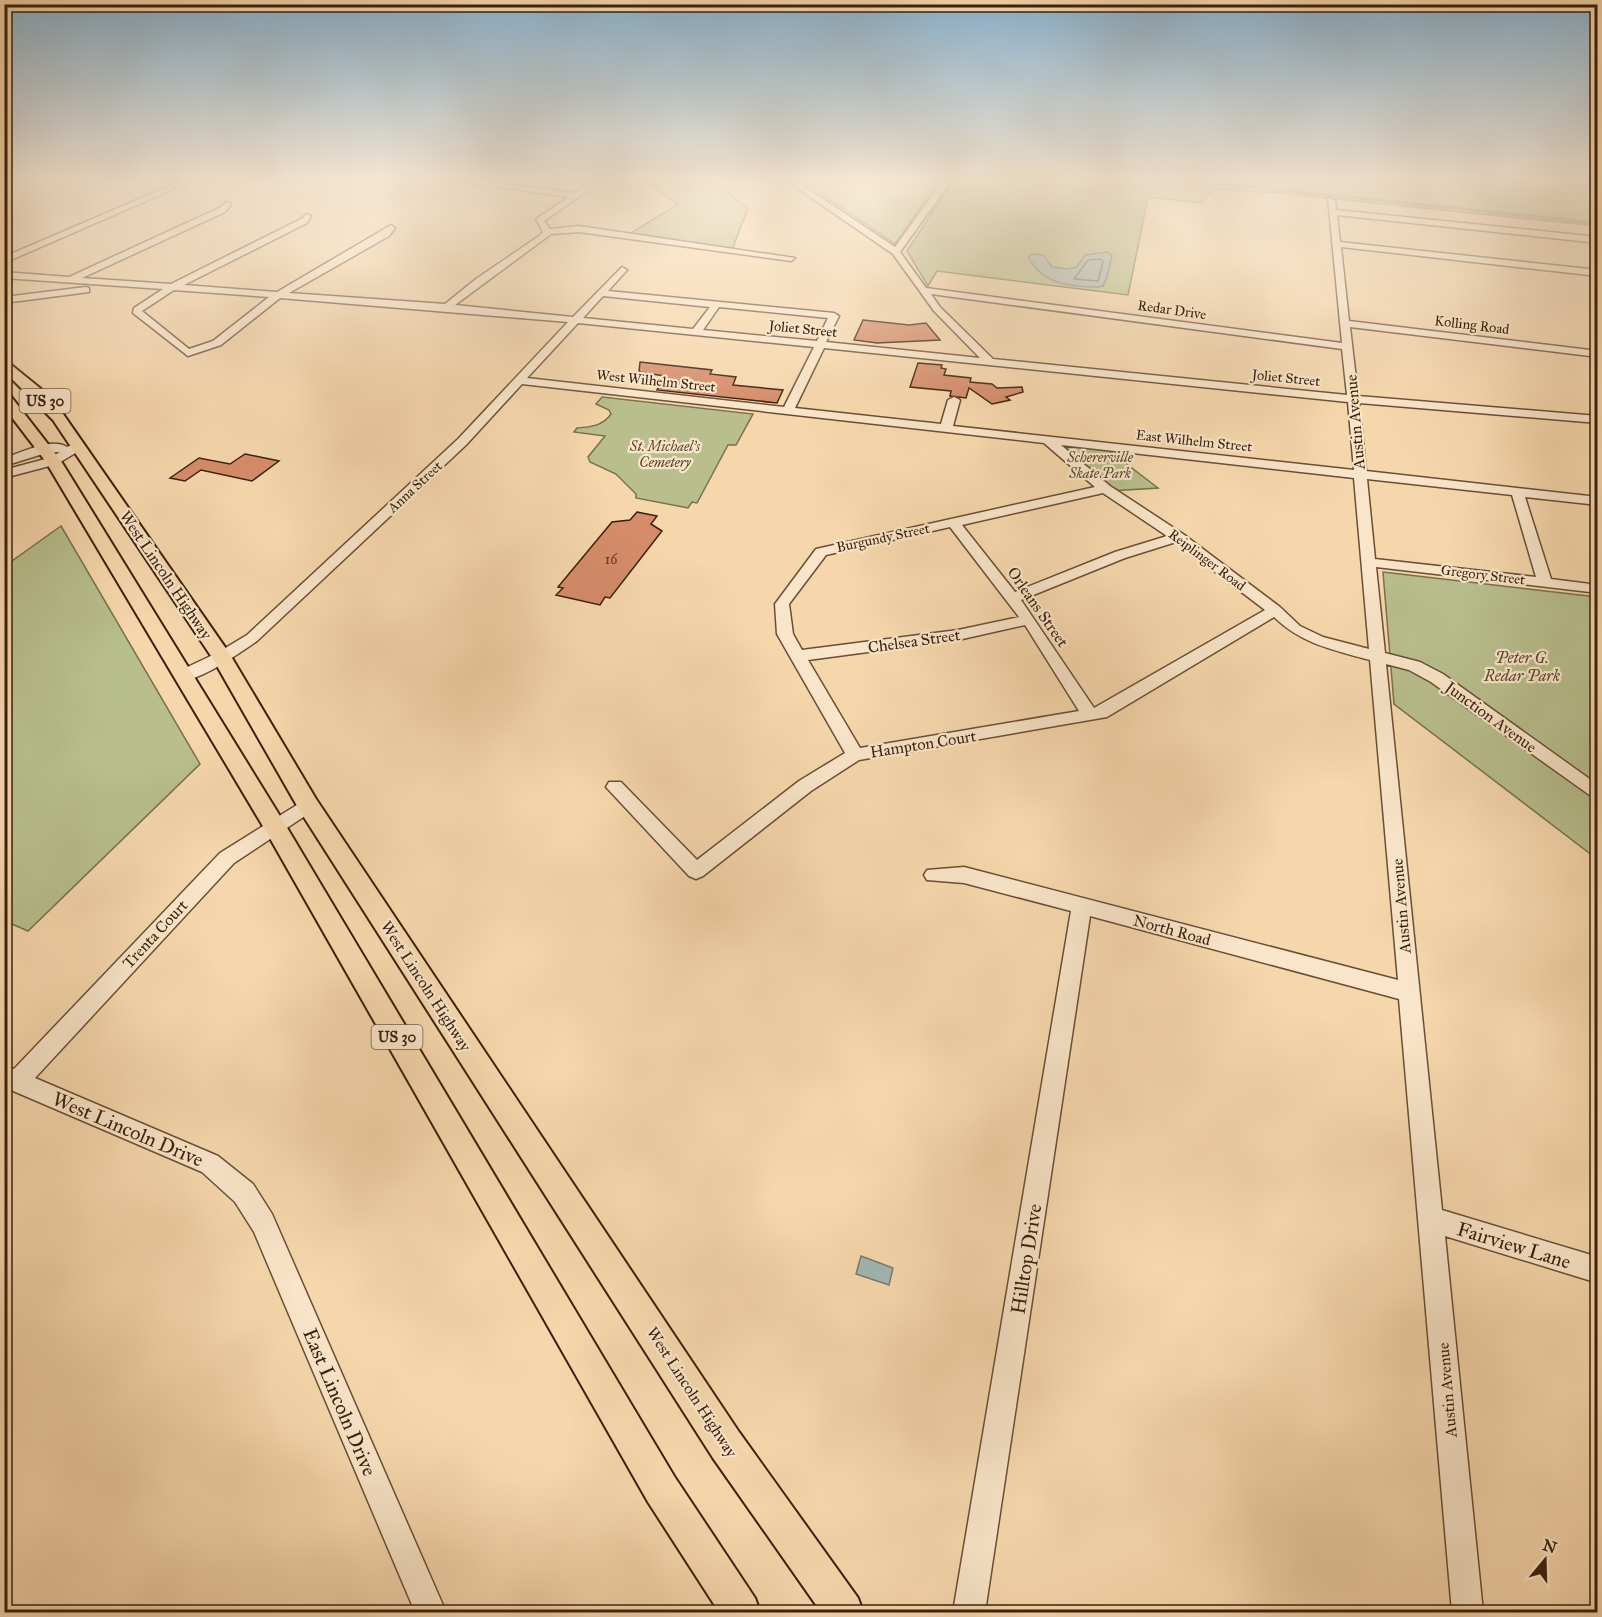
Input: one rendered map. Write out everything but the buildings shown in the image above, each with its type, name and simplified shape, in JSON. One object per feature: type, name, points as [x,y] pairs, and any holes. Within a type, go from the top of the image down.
[{"type":"main road","name":"West Lincoln Highway","points":[[4,363],[36,392],[78,446],[222,657],[308,805],[726,1445],[844,1612]]},
{"type":"main road","name":"West Lincoln Highway","points":[[4,397],[49,455],[274,827],[661,1489],[741,1612]]},
{"type":"street","points":[[68,281],[121,256]]},
{"type":"street","points":[[234,256],[171,288],[137,310],[138,313],[188,353],[217,343],[278,295],[346,256]]},
{"type":"street","points":[[447,307],[514,256]]},
{"type":"street","points":[[780,256],[791,258]]},
{"type":"street","points":[[899,256],[937,309],[992,363]]},
{"type":"street","name":"Austin Avenue","points":[[1336,256],[1353,399],[1468,1612]]},
{"type":"street","points":[[1448,256],[1598,273]]},
{"type":"street","name":"Anna Street","points":[[183,676],[222,657],[252,638],[462,442],[522,381],[622,270]]},
{"type":"street","name":"Joliet Street","points":[[4,275],[447,307],[1353,399],[1598,420]]},
{"type":"street","points":[[4,300],[127,285]]},
{"type":"street","name":"Redar Drive","points":[[923,290],[1347,347]]},
{"type":"street","points":[[603,293],[834,316],[788,411]]},
{"type":"street","points":[[695,333],[717,304]]},
{"type":"street","name":"Kolling Road","points":[[1344,322],[1598,354]]},
{"type":"street","name":"West Wilhelm Street","points":[[522,381],[788,411]]},
{"type":"street","points":[[946,429],[954,400]]},
{"type":"street","name":"East Wilhelm Street","points":[[788,411],[1598,501]]},
{"type":"street","name":"Reiplinger Road","points":[[1048,440],[1105,489],[1178,537],[1275,610],[1295,628],[1318,641],[1377,657]]},
{"type":"street","points":[[4,474],[49,455],[78,446]]},
{"type":"street","points":[[4,462],[49,455]]},
{"type":"street","name":"Burgundy Street","points":[[855,755],[785,634],[782,604],[821,552],[1105,489]]},
{"type":"street","points":[[1516,492],[1545,583]]},
{"type":"street","name":"Orleans Street","points":[[953,522],[1029,620],[1090,715]]},
{"type":"street","points":[[1013,598],[1120,555],[1178,537]]},
{"type":"street","name":"Gregory Street","points":[[1368,562],[1598,589]]},
{"type":"street","name":"Hampton Court","points":[[615,787],[696,871],[805,786],[855,755],[1101,713],[1275,610]]},
{"type":"street","name":"Chelsea Street","points":[[798,656],[958,635],[1029,620]]},
{"type":"street","name":"Junction Avenue","points":[[1377,657],[1414,666],[1437,678],[1598,795]]},
{"type":"street","name":"Trenta Court","points":[[11,1079],[227,858],[308,805]]},
{"type":"street","name":"North Road","points":[[934,875],[964,875],[1409,992]]},
{"type":"street","name":"Hilltop Drive","points":[[969,1612],[1082,906]]},
{"type":"street","name":"West Lincoln Drive","points":[[11,1079],[210,1164],[244,1193]]},
{"type":"street","name":"East Lincoln Drive","points":[[244,1193],[263,1223],[431,1612]]},
{"type":"street","name":"Fairview Lane","points":[[1431,1219],[1598,1270]]},
{"type":"green space","points":[[910,256],[1136,256],[1128,295],[937,271],[928,286]]},
{"type":"green space","name":"St. Michael's Cemetery","points":[[602,397],[753,414],[736,445],[728,445],[697,503],[692,502],[688,508],[636,498],[636,494],[616,474],[590,462],[588,457],[605,436],[574,432],[577,428],[591,426],[608,418],[611,414],[609,410],[596,404]]},
{"type":"green space","name":"Schererville Skate Park","points":[[1048,440],[1103,446],[1158,488],[1109,491]]},
{"type":"green space","points":[[61,526],[200,764],[28,931],[5,921],[5,566]]},
{"type":"green space","name":"Peter G. Redar Park","points":[[1383,572],[1597,597],[1597,859],[1394,704]]},
{"type":"water","points":[[1044,256],[1052,267],[1067,269],[1077,267],[1084,256],[1112,256],[1103,286],[1098,287],[1067,285],[1058,282],[1041,273],[1028,257]]},
{"type":"water","points":[[861,1256],[893,1268],[889,1285],[856,1274]]}]
